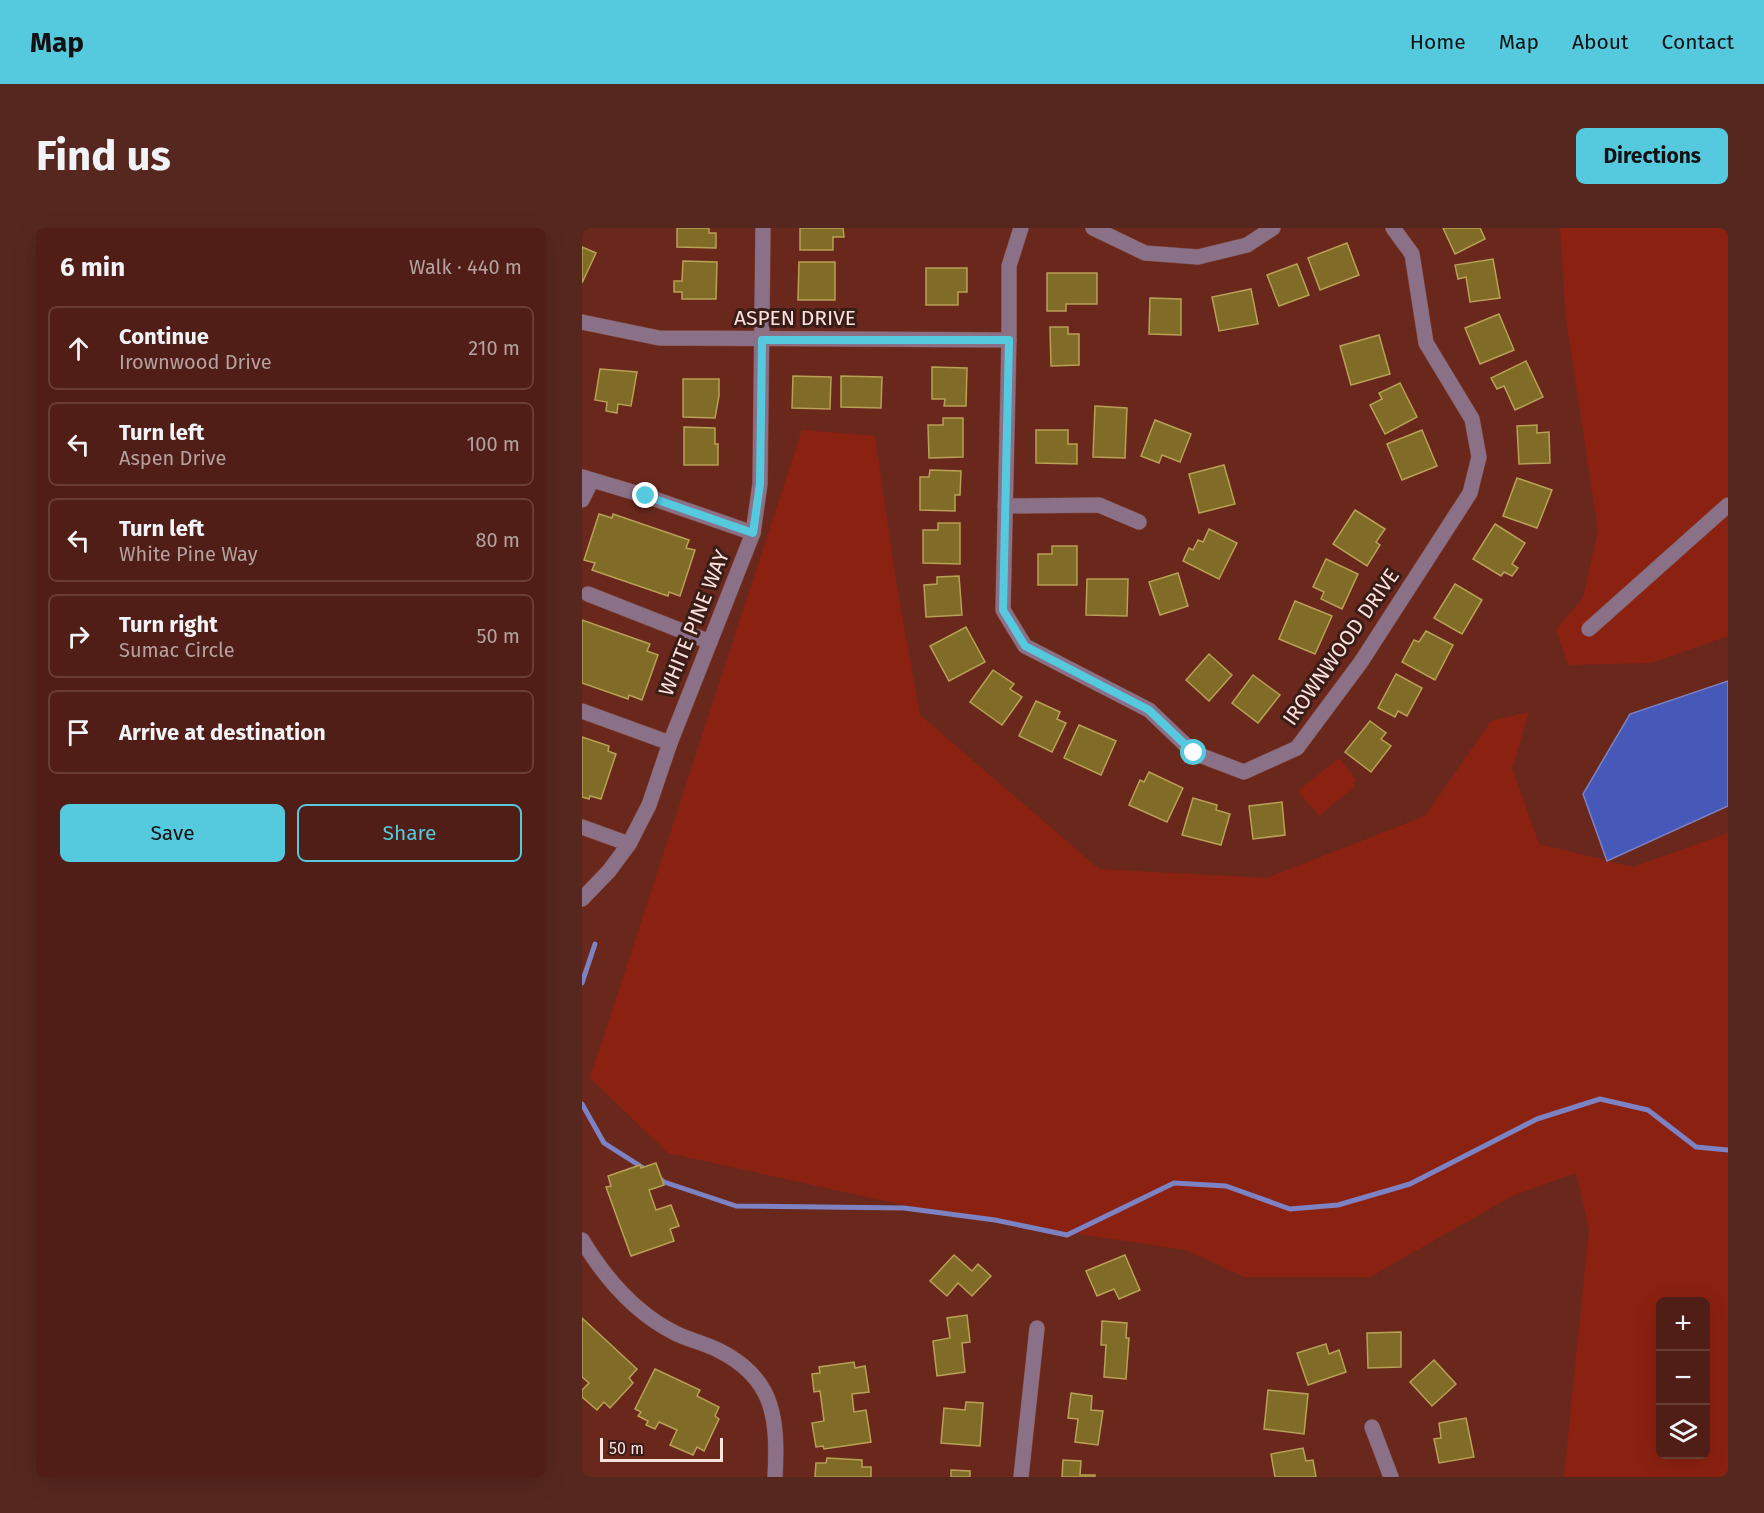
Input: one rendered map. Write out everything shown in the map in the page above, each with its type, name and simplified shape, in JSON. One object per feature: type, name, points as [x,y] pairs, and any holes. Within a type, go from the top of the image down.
[{"type":"street","name":"WHITE PINE WAY","points":[[582,899],[609,871],[629,844],[649,805],[670,743],[753,533],[760,484],[763,228]]},
{"type":"street","name":"IROWNWOOD DRIVE","points":[[1021,228],[1009,266],[1003,610],[1025,646],[1149,710],[1194,753],[1244,772],[1297,748],[1361,662],[1470,493],[1479,457],[1472,419],[1426,343],[1412,254],[1393,228]]},
{"type":"street","points":[[1093,228],[1145,253],[1198,257],[1247,245],[1273,228]]},
{"type":"street","name":"ASPEN DRIVE","points":[[582,322],[658,339],[1009,340]]},
{"type":"street","points":[[582,500],[587,478],[753,533]]},
{"type":"street","points":[[1005,506],[1100,505],[1139,522]]},
{"type":"street","points":[[1589,629],[1728,505]]},
{"type":"street","points":[[588,594],[710,642]]},
{"type":"street","points":[[582,711],[670,743]]},
{"type":"street","points":[[582,827],[629,844]]},
{"type":"street","points":[[582,1240],[610,1281],[631,1302],[676,1334],[716,1349],[733,1358],[750,1372],[762,1387],[771,1405],[776,1428],[775,1477]]},
{"type":"street","points":[[1021,1477],[1037,1328]]},
{"type":"street","points":[[1372,1427],[1390,1477]]},
{"type":"shaded area","points":[[1560,228],[1728,228],[1728,636],[1651,663],[1568,665],[1556,629],[1583,598],[1598,530],[1566,319]]},
{"type":"shaded area","points":[[802,430],[875,436],[896,581],[920,715],[1099,869],[1267,878],[1425,816],[1491,721],[1529,712],[1512,768],[1539,844],[1633,867],[1728,833],[1728,1477],[1564,1477],[1589,1229],[1576,1173],[1512,1196],[1370,1277],[1244,1277],[1186,1250],[944,1214],[668,1153],[590,1078]]},
{"type":"shaded area","points":[[1339,758],[1356,780],[1353,783],[1355,786],[1319,816],[1298,791]]},
{"type":"water","points":[[1728,681],[1728,806],[1607,861],[1583,794],[1630,714]]},
{"type":"building","points":[[677,228],[709,228],[709,233],[716,233],[716,248],[677,247]]},
{"type":"building","points":[[800,228],[843,228],[844,237],[833,237],[833,250],[800,250]]},
{"type":"building","points":[[1443,228],[1480,228],[1485,239],[1455,254]]},
{"type":"building","points":[[1347,243],[1359,275],[1320,290],[1308,258]]},
{"type":"building","points":[[582,247],[596,253],[582,283]]},
{"type":"building","points":[[1493,259],[1500,298],[1470,302],[1466,277],[1458,279],[1455,265]]},
{"type":"building","points":[[683,261],[717,262],[716,299],[682,299],[682,292],[674,292],[674,281],[682,281]]},
{"type":"building","points":[[799,262],[835,262],[835,300],[798,300]]},
{"type":"building","points":[[1297,264],[1309,295],[1279,306],[1267,275]]},
{"type":"building","points":[[926,268],[967,268],[967,292],[958,292],[958,305],[926,305]]},
{"type":"building","points":[[1047,273],[1097,273],[1097,304],[1066,304],[1066,311],[1047,311]]},
{"type":"building","points":[[1251,289],[1258,324],[1219,331],[1212,297]]},
{"type":"building","points":[[1150,298],[1181,299],[1181,335],[1149,334]]},
{"type":"building","points":[[1499,314],[1514,350],[1480,364],[1465,328]]},
{"type":"building","points":[[1050,327],[1068,327],[1068,334],[1079,334],[1079,365],[1051,366]]},
{"type":"building","points":[[1379,335],[1390,374],[1351,385],[1340,346]]},
{"type":"building","points":[[1526,361],[1543,397],[1515,410],[1504,386],[1497,389],[1491,378]]},
{"type":"building","points":[[932,367],[967,368],[966,406],[944,406],[945,399],[932,399]]},
{"type":"building","points":[[600,369],[637,372],[631,406],[618,404],[617,413],[606,411],[607,402],[595,400]]},
{"type":"building","points":[[793,376],[831,377],[830,409],[792,408]]},
{"type":"building","points":[[841,376],[882,377],[881,408],[841,407]]},
{"type":"building","points":[[683,379],[719,379],[715,418],[683,417]]},
{"type":"building","points":[[1400,383],[1417,417],[1385,434],[1370,405],[1382,399],[1379,393]]},
{"type":"building","points":[[1095,406],[1127,408],[1125,458],[1093,457]]},
{"type":"building","points":[[943,418],[963,418],[963,457],[929,458],[928,425],[943,425]]},
{"type":"building","points":[[1155,420],[1191,434],[1180,462],[1162,455],[1159,463],[1141,456]]},
{"type":"building","points":[[1537,425],[1537,433],[1549,432],[1550,463],[1519,464],[1517,426]]},
{"type":"building","points":[[684,427],[715,428],[718,465],[684,465]]},
{"type":"building","points":[[1036,430],[1068,430],[1068,444],[1077,444],[1077,464],[1036,463]]},
{"type":"building","points":[[1422,430],[1437,466],[1402,480],[1387,444]]},
{"type":"building","points":[[1224,465],[1235,504],[1199,513],[1189,474]]},
{"type":"building","points":[[930,470],[961,471],[960,495],[955,495],[955,511],[920,510],[920,477],[929,477]]},
{"type":"building","points":[[1517,478],[1552,490],[1537,528],[1503,516]]},
{"type":"building","points":[[1355,510],[1385,529],[1376,542],[1380,545],[1367,566],[1333,544]]},
{"type":"building","points":[[599,514],[612,518],[613,514],[689,540],[686,548],[695,550],[680,596],[669,592],[668,596],[592,570],[595,563],[584,560]]},
{"type":"building","points":[[938,523],[960,523],[960,564],[923,563],[923,530],[938,530]]},
{"type":"building","points":[[1495,524],[1525,543],[1512,564],[1518,568],[1512,576],[1504,572],[1501,576],[1473,559]]},
{"type":"building","points":[[1209,529],[1237,543],[1219,579],[1183,561],[1189,548],[1193,550],[1198,540],[1203,542]]},
{"type":"building","points":[[1052,546],[1077,546],[1077,585],[1038,585],[1038,554],[1052,554]]},
{"type":"building","points":[[1326,559],[1358,574],[1342,609],[1321,599],[1324,592],[1313,587]]},
{"type":"building","points":[[1178,573],[1188,606],[1160,615],[1149,582]]},
{"type":"building","points":[[959,576],[962,615],[926,617],[924,585],[937,584],[937,577]]},
{"type":"building","points":[[1087,579],[1128,579],[1127,616],[1086,615]]},
{"type":"building","points":[[1455,584],[1482,600],[1462,634],[1434,618]]},
{"type":"building","points":[[1295,601],[1332,616],[1315,654],[1279,639]]},
{"type":"building","points":[[582,620],[650,644],[647,651],[658,655],[642,700],[629,695],[628,699],[582,683]]},
{"type":"building","points":[[966,627],[985,662],[949,681],[930,646]]},
{"type":"building","points":[[1426,631],[1453,645],[1435,680],[1402,662],[1414,640],[1419,642]]},
{"type":"building","points":[[1209,654],[1232,675],[1209,701],[1186,680]]},
{"type":"building","points":[[993,670],[1014,684],[1010,689],[1022,697],[1002,725],[970,702]]},
{"type":"building","points":[[1396,674],[1422,688],[1407,716],[1398,711],[1395,717],[1378,708]]},
{"type":"building","points":[[1253,675],[1280,695],[1258,723],[1232,703]]},
{"type":"building","points":[[1036,701],[1060,712],[1057,719],[1066,723],[1052,752],[1019,736]]},
{"type":"building","points":[[1370,721],[1386,733],[1381,739],[1391,746],[1371,772],[1345,752]]},
{"type":"building","points":[[1079,725],[1116,741],[1101,775],[1064,758]]},
{"type":"building","points":[[582,737],[609,746],[608,751],[616,754],[601,799],[590,796],[589,799],[582,797]]},
{"type":"building","points":[[1149,772],[1183,788],[1167,822],[1129,805],[1140,780],[1144,782]]},
{"type":"building","points":[[1193,798],[1217,805],[1216,810],[1230,814],[1221,845],[1182,835]]},
{"type":"building","points":[[1282,802],[1285,835],[1253,839],[1249,806]]},
{"type":"building","points":[[656,1163],[664,1185],[649,1190],[656,1210],[671,1205],[679,1226],[670,1229],[674,1241],[631,1256],[606,1187],[611,1186],[608,1176],[640,1165],[641,1168]]},
{"type":"building","points":[[954,1255],[972,1271],[978,1264],[991,1276],[972,1296],[958,1283],[947,1296],[930,1281]]},
{"type":"building","points":[[1125,1255],[1140,1290],[1119,1299],[1114,1289],[1097,1296],[1086,1271]]},
{"type":"building","points":[[967,1315],[970,1342],[962,1343],[965,1372],[937,1376],[933,1341],[950,1338],[947,1318]]},
{"type":"building","points":[[582,1318],[637,1369],[629,1378],[633,1383],[610,1408],[604,1402],[597,1410],[582,1397],[582,1390],[589,1383],[582,1377]]},
{"type":"building","points":[[1102,1321],[1127,1323],[1126,1338],[1129,1338],[1126,1379],[1104,1377],[1106,1345],[1101,1345]]},
{"type":"building","points":[[1401,1332],[1401,1367],[1368,1368],[1367,1333]]},
{"type":"building","points":[[1326,1344],[1329,1354],[1339,1350],[1346,1372],[1308,1385],[1297,1353]]},
{"type":"building","points":[[1434,1360],[1456,1384],[1432,1406],[1410,1382]]},
{"type":"building","points":[[854,1362],[855,1368],[865,1366],[869,1392],[852,1394],[854,1412],[866,1410],[871,1442],[824,1449],[823,1446],[816,1447],[812,1423],[824,1421],[820,1391],[814,1392],[812,1374],[820,1373],[819,1367]]},
{"type":"building","points":[[655,1369],[700,1390],[697,1396],[719,1407],[715,1416],[719,1419],[704,1451],[697,1447],[693,1455],[670,1445],[677,1430],[659,1422],[655,1429],[646,1425],[648,1421],[638,1416],[641,1412],[635,1409]]},
{"type":"building","points":[[1268,1390],[1308,1394],[1304,1434],[1264,1429]]},
{"type":"building","points":[[1071,1393],[1092,1396],[1091,1410],[1103,1411],[1098,1445],[1075,1442],[1078,1419],[1068,1418]]},
{"type":"building","points":[[966,1402],[983,1403],[980,1446],[941,1443],[944,1408],[965,1410]]},
{"type":"building","points":[[1466,1418],[1474,1457],[1439,1463],[1434,1439],[1441,1438],[1439,1423]]},
{"type":"building","points":[[1303,1448],[1306,1461],[1313,1460],[1316,1477],[1275,1477],[1271,1454]]},
{"type":"building","points":[[827,1458],[862,1460],[862,1467],[871,1467],[871,1477],[815,1477],[816,1463],[826,1463]]},
{"type":"building","points":[[1063,1460],[1081,1461],[1080,1475],[1095,1475],[1095,1477],[1062,1477]]},
{"type":"building","points":[[951,1470],[970,1471],[970,1477],[951,1477]]},
{"type":"waterway","points":[[582,983],[595,944]]},
{"type":"waterway","points":[[659,1178],[664,1182],[736,1206],[904,1208],[995,1220],[1067,1235],[1174,1183],[1226,1186],[1290,1209],[1338,1205],[1410,1184],[1537,1119],[1600,1099],[1648,1110],[1696,1147],[1728,1150]]},
{"type":"waterway","points":[[582,1104],[604,1143],[648,1171]]},
{"type":"route","points":[[646,496],[753,533],[760,484],[762,340],[1009,340],[1003,610],[1025,646],[1149,710],[1194,753]]}]
